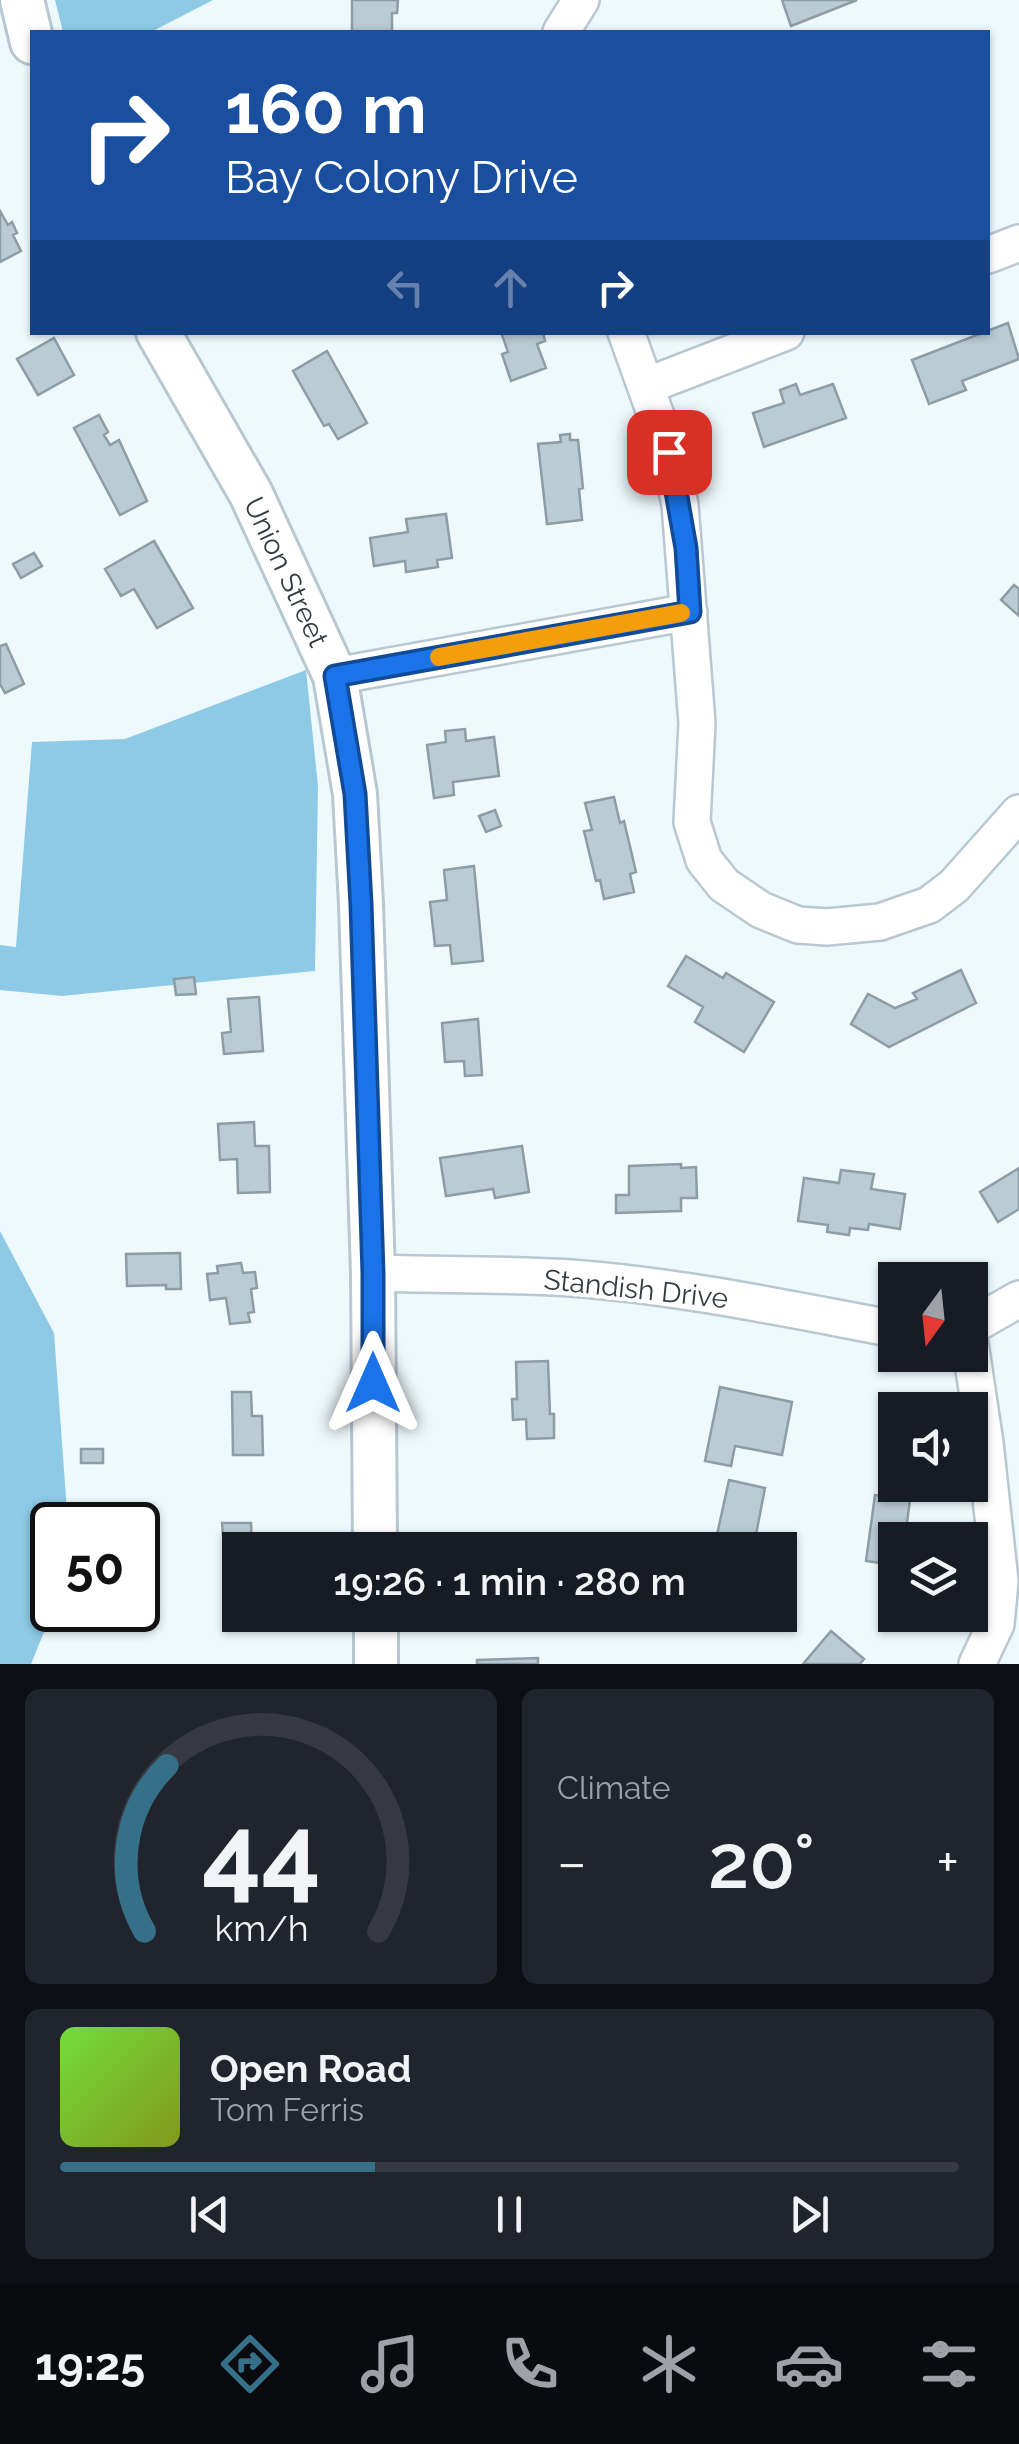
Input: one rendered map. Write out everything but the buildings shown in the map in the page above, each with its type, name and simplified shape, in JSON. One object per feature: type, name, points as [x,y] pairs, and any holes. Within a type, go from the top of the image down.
[{"type":"main road","points":[[22,0],[30,34]]},
{"type":"main road","name":"Union Street","points":[[160,335],[251,494],[335,676],[355,794],[373,1273],[375,1532]]},
{"type":"main road","points":[[376,1632],[376,1664]]},
{"type":"street","points":[[562,30],[581,0]]},
{"type":"street","points":[[990,254],[1019,243]]},
{"type":"street","points":[[627,335],[669,452],[680,505],[696,723],[692,822],[704,860],[724,885],[762,910],[798,924],[827,928],[880,922],[929,905],[977,863],[1019,812]]},
{"type":"street","points":[[646,386],[778,335]]},
{"type":"street","points":[[335,676],[690,612]]},
{"type":"street","name":"Standish Drive","points":[[373,1273],[570,1278],[639,1285],[878,1326]]},
{"type":"street","points":[[988,1317],[1019,1299]]},
{"type":"street","points":[[974,1372],[1000,1581],[996,1624],[977,1664]]},
{"type":"shaded area","points":[[55,0],[213,0],[155,30],[62,30]]},
{"type":"shaded area","points":[[306,670],[318,786],[315,971],[62,996],[0,990],[0,945],[16,947],[32,742],[125,739]]},
{"type":"shaded area","points":[[0,1231],[54,1333],[66,1502],[30,1502],[30,1632],[44,1632],[31,1664],[0,1664]]},
{"type":"slow traffic","points":[[439,657],[681,613]]},
{"type":"route","points":[[373,1383],[361,904],[355,794],[335,676],[690,612],[686,548],[669,452]]}]
